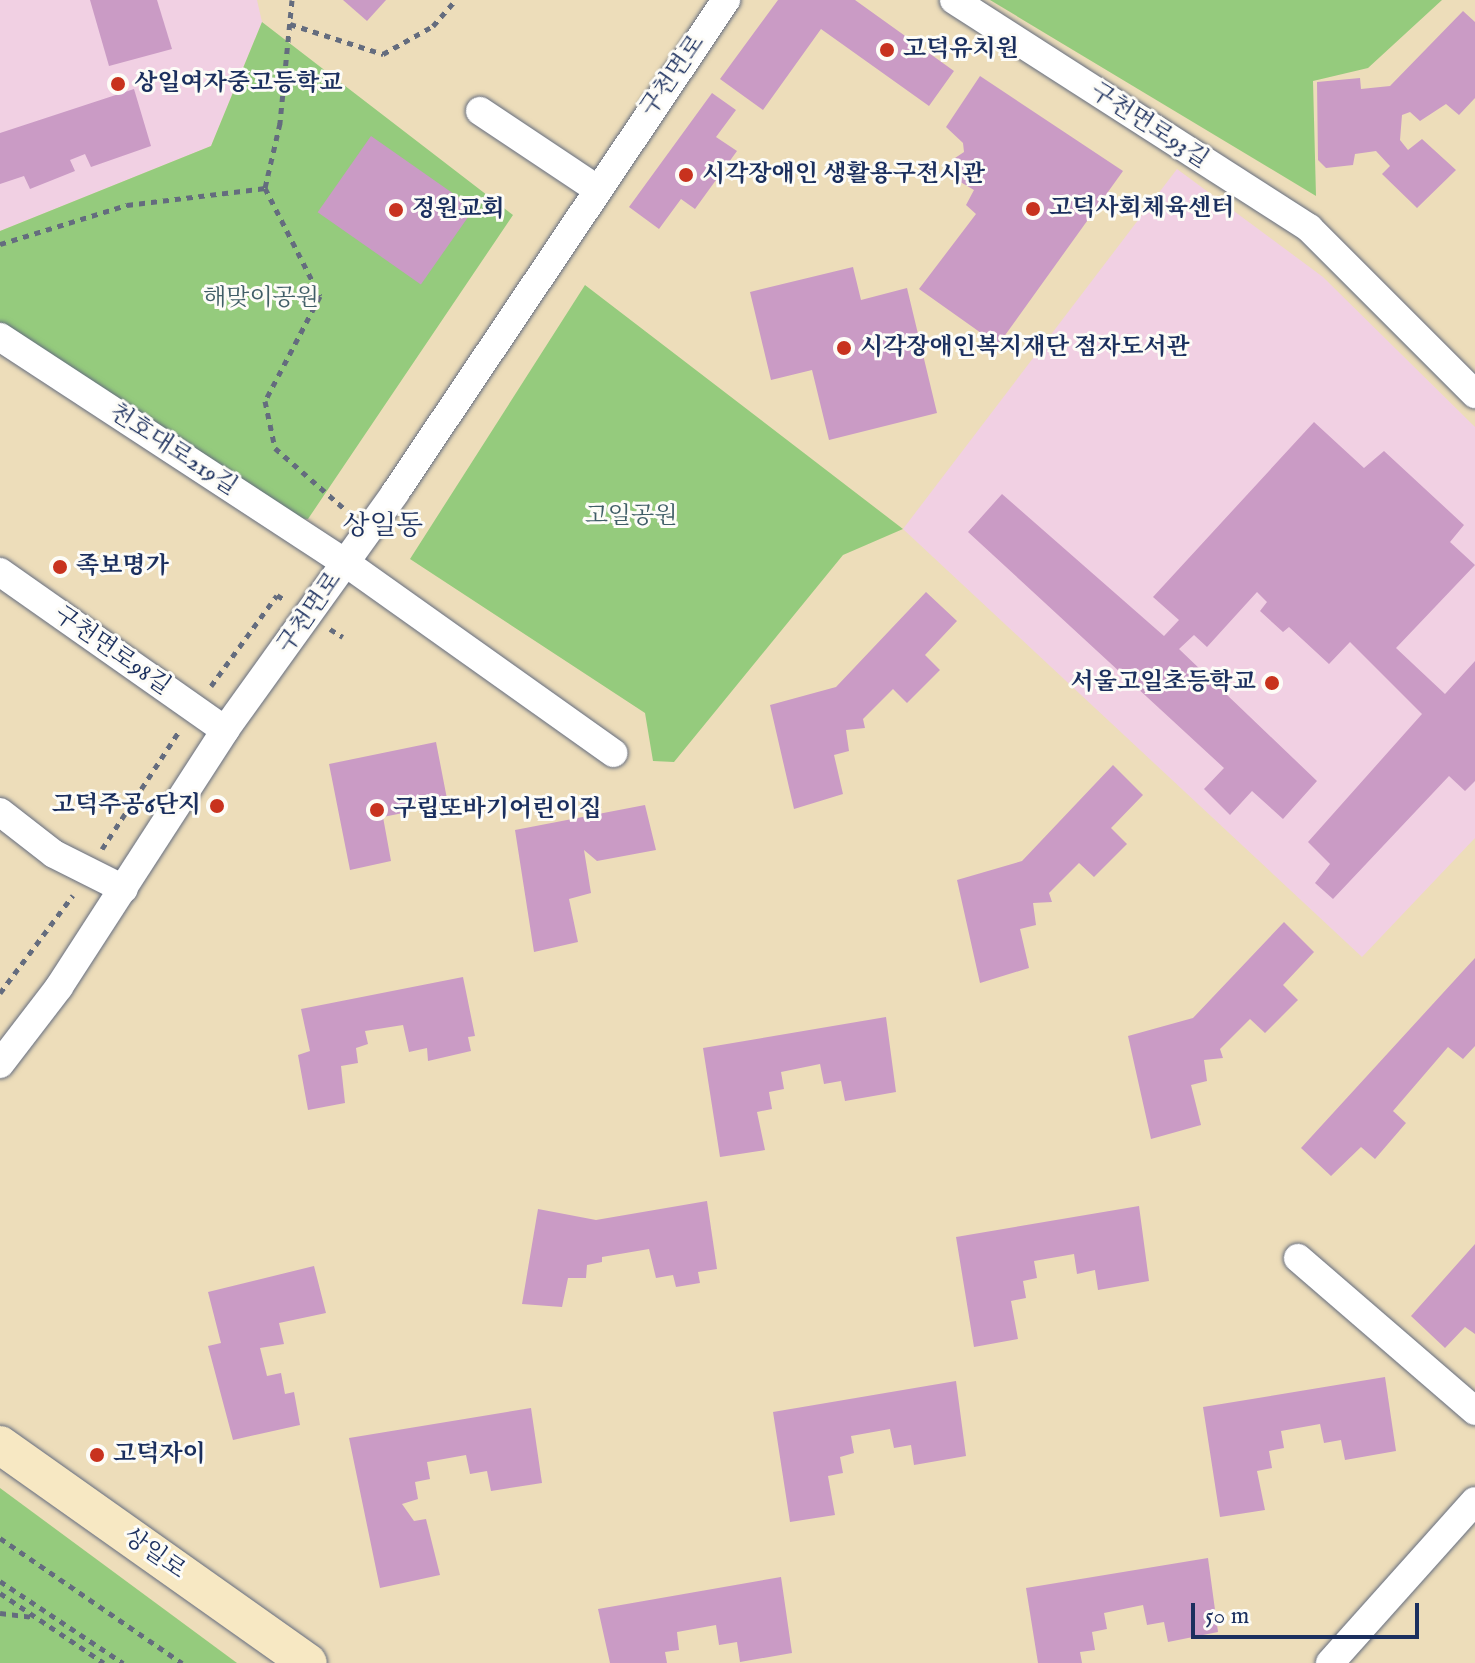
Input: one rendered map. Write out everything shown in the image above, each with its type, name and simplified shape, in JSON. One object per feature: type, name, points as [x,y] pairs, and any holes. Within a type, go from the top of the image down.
[{"type":"main road","name":"상일로","points":[[0,1445],[308,1663]]},
{"type":"street","name":"구천면로","points":[[0,1064],[124,889],[225,730],[346,563],[726,0]]},
{"type":"street","name":"구천면로93길","points":[[954,0],[1309,228],[1475,394]]},
{"type":"street","points":[[480,111],[597,189]]},
{"type":"street","name":"천호대로219길","points":[[0,337],[346,563],[613,753]]},
{"type":"street","name":"구천면로98길","points":[[0,572],[225,730]]},
{"type":"street","points":[[0,812],[54,854],[124,889]]},
{"type":"street","points":[[1298,1258],[1475,1411]]},
{"type":"street","points":[[1330,1663],[1475,1501]]},
{"type":"path","points":[[292,0],[280,123],[265,188],[320,296],[265,401],[275,448],[331,502]]},
{"type":"path","points":[[290,24],[383,54],[433,26],[456,0]]},
{"type":"path","points":[[0,244],[127,205],[265,188]]},
{"type":"path","points":[[0,993],[88,871],[195,709],[277,595]]},
{"type":"path","points":[[0,1538],[182,1663]]},
{"type":"path","points":[[0,1581],[123,1663]]},
{"type":"path","points":[[0,1593],[104,1663]]},
{"type":"path","points":[[0,1613],[35,1617]]},
{"type":"shaded area","name":"상일여자중고등학교","points":[[0,0],[257,0],[262,22],[211,146],[0,231]]},
{"type":"shaded area","name":"서울고일초등학교","points":[[1177,169],[1323,277],[1475,427],[1475,838],[1362,957],[903,529]]},
{"type":"green space","points":[[990,0],[1442,0],[1368,68],[1313,81],[1316,196]]},
{"type":"green space","name":"해맞이공원","points":[[262,22],[513,215],[308,519],[298,518],[0,322],[0,231],[211,146]]},
{"type":"green space","name":"고일공원","points":[[585,285],[903,529],[843,555],[674,762],[653,761],[645,713],[410,559]]},
{"type":"green space","points":[[0,1488],[237,1663],[0,1663]]},
{"type":"building","points":[[90,0],[157,0],[172,49],[109,66]]},
{"type":"building","points":[[343,0],[386,0],[367,21]]},
{"type":"building","name":"고덕유치원","points":[[778,0],[855,0],[954,71],[929,106],[821,29],[763,110],[720,79]]},
{"type":"building","points":[[1463,11],[1475,22],[1475,98],[1459,115],[1446,104],[1420,121],[1410,112],[1402,115],[1400,140],[1408,150],[1422,139],[1456,170],[1417,208],[1382,174],[1390,166],[1376,151],[1355,154],[1353,165],[1326,168],[1318,160],[1317,82],[1360,78],[1361,89],[1390,86]]},
{"type":"building","name":"고덕사회체육센터","points":[[980,76],[1123,171],[998,345],[919,289],[976,214],[966,205],[974,190],[957,180],[955,158],[964,152],[963,143],[946,127]]},
{"type":"building","points":[[134,89],[151,146],[91,167],[85,154],[70,160],[75,171],[30,189],[24,176],[0,184],[0,133]]},
{"type":"building","name":"시각장애인 생활용구전시관","points":[[712,93],[736,110],[716,137],[737,151],[695,209],[681,199],[659,229],[629,207]]},
{"type":"building","name":"정원교회","points":[[371,136],[474,208],[421,284],[318,212]]},
{"type":"building","points":[[853,267],[861,300],[907,288],[937,413],[829,440],[812,370],[771,380],[750,292]]},
{"type":"building","points":[[1314,422],[1364,468],[1384,451],[1464,525],[1450,542],[1475,565],[1396,648],[1445,694],[1475,661],[1475,781],[1465,791],[1449,776],[1333,899],[1315,883],[1330,864],[1308,842],[1422,714],[1350,642],[1329,664],[1289,627],[1283,632],[1260,611],[1267,602],[1257,592],[1207,647],[1194,635],[1179,649],[1317,781],[1283,819],[1252,791],[1230,815],[1204,789],[1224,768],[968,532],[1002,494],[1164,636],[1179,620],[1153,597]]},
{"type":"building","points":[[926,592],[957,621],[925,655],[940,670],[907,703],[893,689],[863,719],[865,728],[846,730],[849,751],[834,755],[843,794],[794,809],[770,705],[836,687]]},
{"type":"building","name":"구립또바기어린이집","points":[[436,742],[448,804],[383,817],[391,861],[350,870],[329,764]]},
{"type":"building","points":[[1113,765],[1143,795],[1111,828],[1127,844],[1094,877],[1079,863],[1049,893],[1052,902],[1033,903],[1036,925],[1020,929],[1029,968],[980,983],[957,880],[1022,861]]},
{"type":"building","points":[[645,805],[656,850],[597,861],[584,850],[591,893],[569,899],[578,942],[534,952],[515,830]]},
{"type":"building","points":[[1284,922],[1314,952],[1283,985],[1298,1000],[1265,1033],[1250,1019],[1220,1049],[1223,1058],[1204,1060],[1207,1081],[1191,1085],[1201,1125],[1151,1139],[1128,1036],[1193,1018]]},
{"type":"building","points":[[1475,958],[1475,1046],[1463,1059],[1448,1047],[1393,1111],[1406,1123],[1375,1159],[1361,1147],[1331,1176],[1301,1148]]},
{"type":"building","points":[[463,977],[475,1036],[468,1037],[471,1051],[428,1061],[427,1048],[409,1052],[403,1025],[365,1031],[368,1044],[356,1048],[358,1063],[341,1066],[345,1103],[308,1110],[298,1055],[310,1051],[301,1009]]},
{"type":"building","points":[[886,1017],[896,1092],[845,1101],[841,1081],[824,1084],[820,1064],[781,1072],[784,1089],[769,1092],[772,1109],[757,1112],[765,1150],[720,1157],[703,1048]]},
{"type":"building","points":[[707,1201],[717,1269],[698,1272],[700,1283],[676,1287],[673,1275],[656,1278],[649,1249],[602,1257],[602,1262],[587,1265],[586,1278],[568,1278],[562,1307],[522,1304],[538,1209],[596,1220]]},
{"type":"building","points":[[1139,1206],[1149,1281],[1098,1290],[1095,1270],[1077,1274],[1074,1254],[1034,1261],[1037,1278],[1023,1281],[1026,1298],[1011,1301],[1018,1339],[974,1347],[956,1237]]},
{"type":"building","points":[[1475,1244],[1475,1334],[1465,1327],[1445,1348],[1411,1316]]},
{"type":"building","points":[[314,1266],[326,1313],[279,1323],[284,1344],[260,1348],[267,1376],[281,1373],[285,1394],[294,1392],[300,1425],[233,1440],[208,1346],[221,1343],[208,1292]]},
{"type":"building","points":[[1385,1377],[1396,1451],[1345,1460],[1341,1440],[1324,1443],[1320,1424],[1281,1431],[1284,1448],[1269,1451],[1272,1468],[1257,1471],[1265,1510],[1220,1517],[1203,1407]]},
{"type":"building","points":[[956,1381],[966,1456],[914,1465],[911,1445],[894,1448],[890,1429],[851,1436],[854,1453],[840,1457],[843,1473],[828,1476],[835,1515],[790,1522],[773,1412]]},
{"type":"building","points":[[531,1408],[542,1483],[491,1491],[487,1471],[470,1474],[466,1455],[427,1462],[430,1479],[415,1482],[418,1499],[402,1504],[414,1521],[426,1519],[440,1575],[380,1588],[349,1438]]},
{"type":"building","points":[[1208,1558],[1218,1632],[1168,1642],[1164,1622],[1147,1625],[1143,1605],[1104,1613],[1107,1629],[1092,1632],[1095,1650],[1080,1652],[1082,1663],[1038,1663],[1026,1588]]},
{"type":"building","points":[[781,1577],[792,1653],[740,1662],[737,1642],[719,1645],[716,1625],[677,1632],[679,1650],[665,1652],[667,1663],[610,1663],[598,1609]]},
{"type":"place","name":"고덕유치원","points":[[887,50]]},
{"type":"place","name":"상일여자중고등학교","points":[[118,84]]},
{"type":"place","name":"시각장애인 생활용구전시관","points":[[686,175]]},
{"type":"place","name":"고덕사회체육센터","points":[[1033,209]]},
{"type":"place","name":"정원교회","points":[[396,210]]},
{"type":"place","name":"시각장애인복지재단 점자도서관","points":[[844,348]]},
{"type":"place","name":"족보명가","points":[[60,567]]},
{"type":"place","name":"서울고일초등학교","points":[[1272,683]]},
{"type":"place","name":"고덕주공6단지","points":[[217,806]]},
{"type":"place","name":"구립또바기어린이집","points":[[377,810]]},
{"type":"place","name":"고덕자이","points":[[97,1455]]},
{"type":"district","name":"상일동","points":[[383,527]]}]
